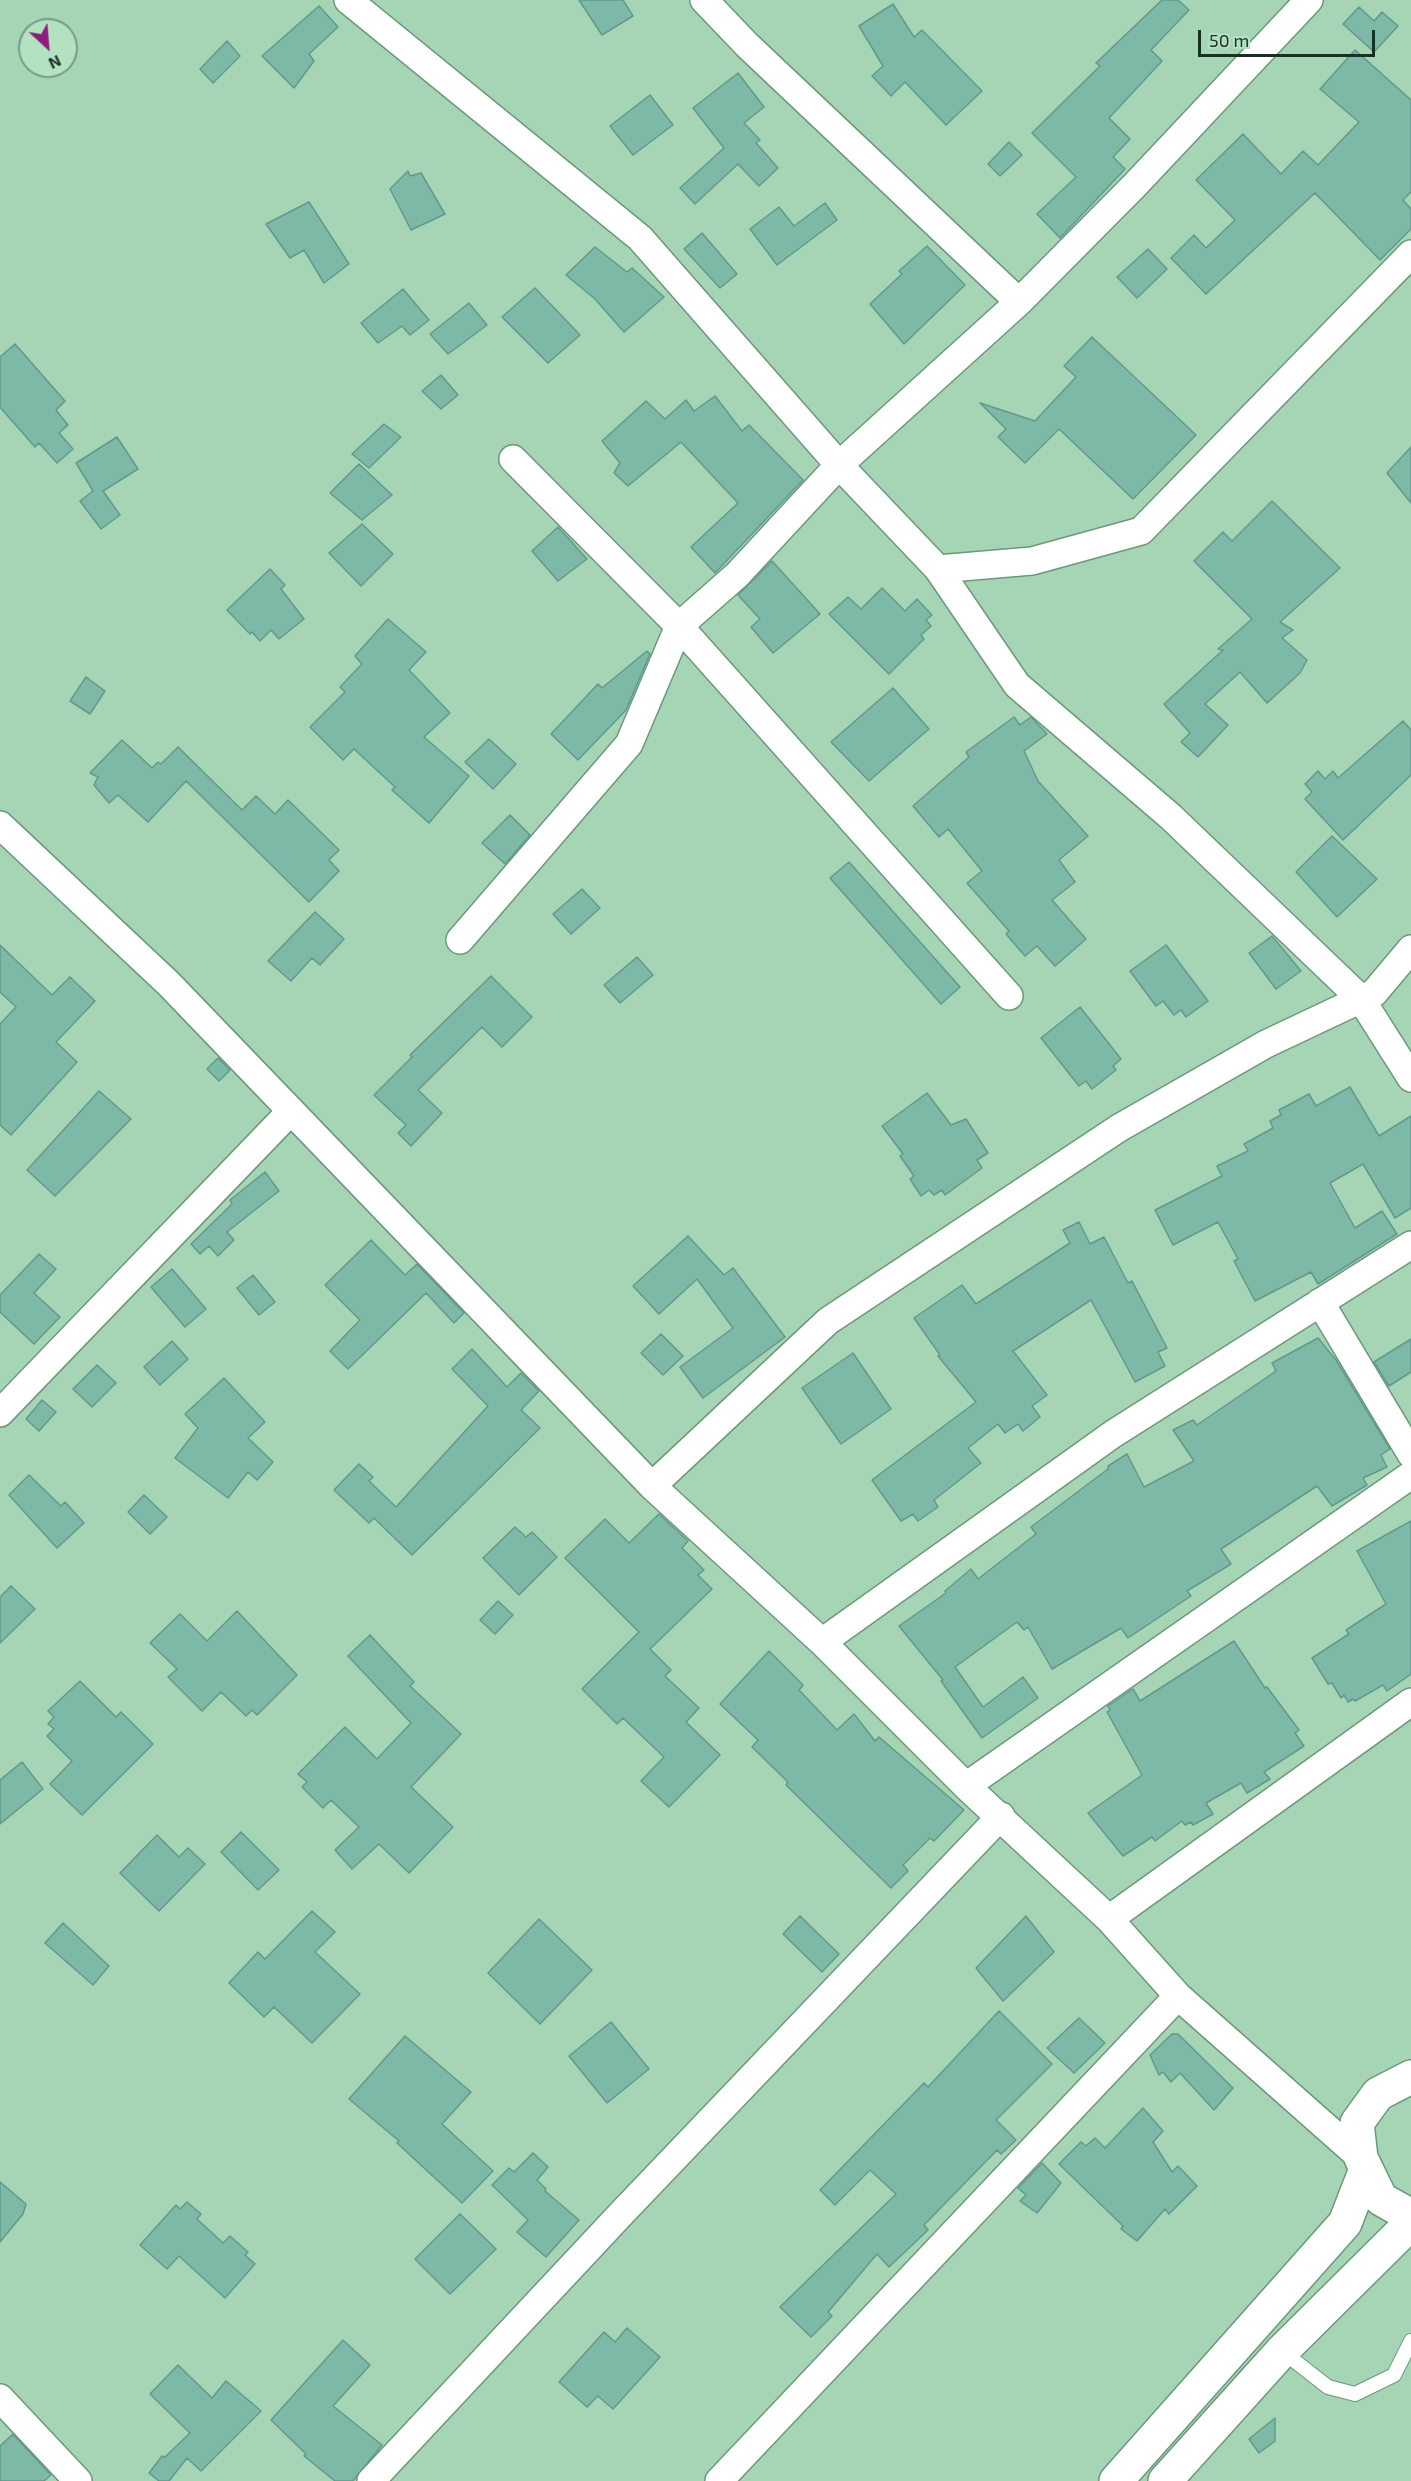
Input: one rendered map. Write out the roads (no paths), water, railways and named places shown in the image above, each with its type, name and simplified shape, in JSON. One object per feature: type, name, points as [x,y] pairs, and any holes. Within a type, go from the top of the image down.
[{"type":"main road","points":[[1411,2077],[1378,2094],[1357,2123],[1364,2163],[1381,2199],[1411,2216]]},
{"type":"main road","points":[[1116,2481],[1345,2223],[1364,2163]]},
{"type":"main road","points":[[1165,2481],[1282,2351],[1411,2223]]},
{"type":"street","points":[[348,0],[640,238],[839,465],[938,569],[1017,685],[1171,817],[1361,999],[1411,1078]]},
{"type":"street","points":[[704,0],[747,45],[1018,302]]},
{"type":"street","points":[[460,940],[629,744],[679,626],[737,575],[839,465],[1018,302],[1136,185],[1310,0]]},
{"type":"street","points":[[938,569],[1032,561],[1141,531],[1411,254]]},
{"type":"street","points":[[513,459],[679,626],[1009,996]]},
{"type":"street","points":[[0,825],[169,984],[652,1486],[822,1642],[966,1786],[1001,1816],[1109,1919],[1178,1996],[1364,2163]]},
{"type":"street","points":[[652,1486],[828,1321],[1119,1128],[1266,1044],[1374,993],[1411,949]]},
{"type":"street","points":[[0,1413],[291,1111]]},
{"type":"street","points":[[822,1642],[1113,1434],[1411,1245]]},
{"type":"street","points":[[1320,1302],[1411,1454]]},
{"type":"street","points":[[966,1786],[1411,1475]]},
{"type":"street","points":[[1109,1919],[1411,1702]]},
{"type":"street","points":[[371,2481],[603,2232],[1001,1816]]},
{"type":"street","points":[[719,2481],[1178,1996]]},
{"type":"street","points":[[0,2398],[78,2481]]},
{"type":"lane","points":[[1282,2351],[1328,2388],[1341,2393],[1355,2394],[1394,2375],[1411,2341]]}]
